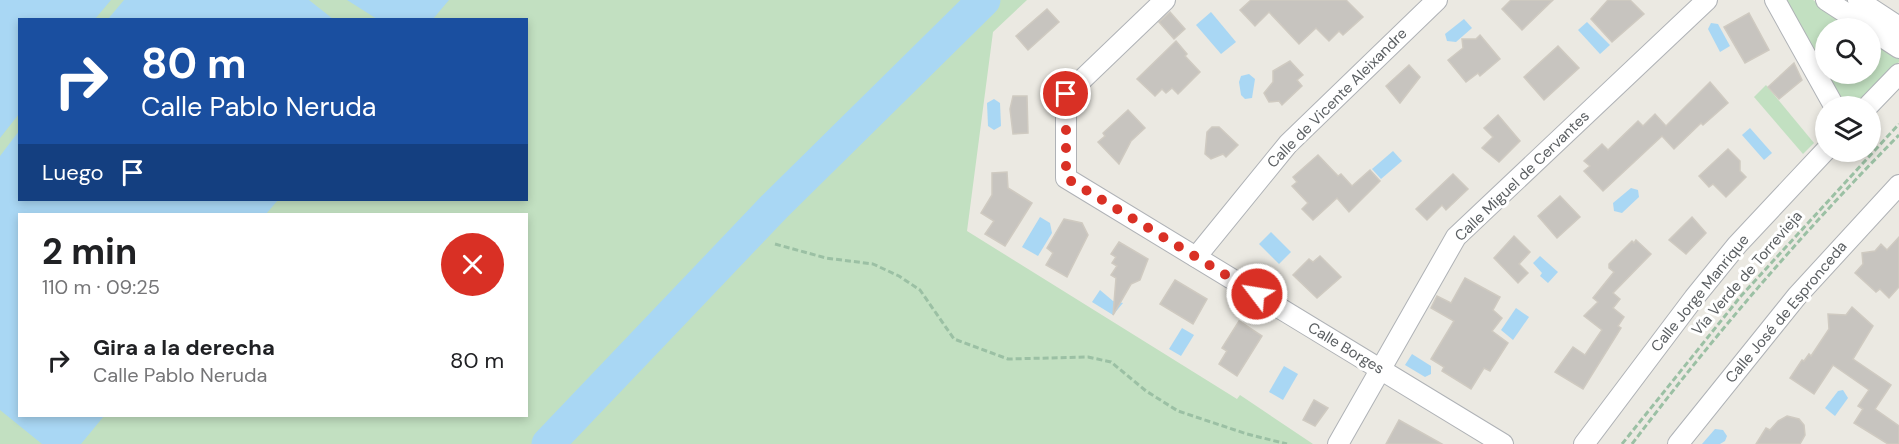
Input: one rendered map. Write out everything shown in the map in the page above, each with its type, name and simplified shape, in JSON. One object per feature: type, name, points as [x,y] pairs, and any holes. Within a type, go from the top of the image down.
[{"type":"street","name":"Calle Borges","points":[[1165,0],[1066,94],[1066,178],[1503,444]]},
{"type":"street","name":"Calle de Vicente Aleixandre","points":[[1196,257],[1288,144],[1437,0]]},
{"type":"street","name":"Calle Miguel de Cervantes","points":[[1338,444],[1456,237],[1707,0]]},
{"type":"street","points":[[1775,0],[1828,96]]},
{"type":"street","points":[[1826,0],[1853,18]]},
{"type":"street","points":[[1858,0],[1899,27]]},
{"type":"street","points":[[1881,36],[1899,48]]},
{"type":"street","points":[[1878,96],[1899,74]]},
{"type":"street","name":"Calle Jorge Manrique","points":[[1584,444],[1694,297],[1737,245],[1815,162]]},
{"type":"street","name":"Calle José de Espronceda","points":[[1678,444],[1797,296],[1899,185]]},
{"type":"path","name":"Vía Verde de Torrevieja","points":[[1622,444],[1741,296],[1899,124]]},
{"type":"path","points":[[1632,444],[1739,307],[1822,214],[1899,135]]},
{"type":"path","points":[[775,244],[826,258],[873,264],[899,276],[920,290],[954,339],[1008,359],[1088,357],[1111,362],[1146,391],[1178,411],[1247,434],[1271,438],[1287,444]]},
{"type":"green space","points":[[0,0],[1027,0],[993,32],[967,231],[1237,399],[1240,395],[1313,444],[0,444]]},
{"type":"green space","points":[[1786,0],[1813,0],[1841,18],[1815,18],[1815,54]]},
{"type":"green space","points":[[1881,45],[1899,57],[1899,62],[1881,80]]},
{"type":"green space","points":[[1832,84],[1876,84],[1864,96],[1838,96]]},
{"type":"green space","points":[[1766,85],[1814,143],[1803,154],[1754,97]]},
{"type":"water","points":[[0,0],[111,0],[96,18],[18,18],[18,115],[0,138]]},
{"type":"water","points":[[124,0],[309,0],[332,18],[109,18]]},
{"type":"water","points":[[347,0],[449,0],[434,18],[375,18]]},
{"type":"water","points":[[1211,12],[1236,42],[1221,54],[1196,25]]},
{"type":"water","points":[[1464,19],[1472,28],[1456,42],[1447,41],[1445,34]]},
{"type":"water","points":[[1587,22],[1610,45],[1600,54],[1578,30]]},
{"type":"water","points":[[1711,23],[1718,24],[1730,46],[1720,52],[1708,29]]},
{"type":"water","points":[[1249,74],[1255,79],[1252,98],[1245,99],[1241,95],[1239,82],[1241,76]]},
{"type":"water","points":[[994,99],[1000,103],[1001,126],[994,130],[988,126],[987,103]]},
{"type":"water","points":[[1750,128],[1772,153],[1764,160],[1742,135]]},
{"type":"water","points":[[18,132],[18,201],[277,201],[267,213],[18,213],[18,417],[103,417],[81,444],[42,444],[0,410],[0,156]]},
{"type":"water","points":[[1393,151],[1402,161],[1381,179],[1372,169]]},
{"type":"water","points":[[1631,188],[1638,190],[1639,197],[1622,213],[1614,211],[1613,203]]},
{"type":"water","points":[[1040,217],[1050,223],[1052,233],[1038,256],[1022,247]]},
{"type":"water","points":[[1271,232],[1291,252],[1279,264],[1259,244]]},
{"type":"water","points":[[1540,256],[1558,272],[1548,283],[1540,276],[1542,273],[1533,263]]},
{"type":"water","points":[[1100,290],[1113,301],[1123,303],[1113,315],[1092,302]]},
{"type":"water","points":[[1516,308],[1529,317],[1513,340],[1501,330]]},
{"type":"water","points":[[1182,328],[1194,335],[1181,356],[1169,349]]},
{"type":"water","points":[[1412,354],[1431,366],[1431,374],[1425,377],[1405,365]]},
{"type":"water","points":[[1284,366],[1298,374],[1283,400],[1269,392]]},
{"type":"water","points":[[1843,390],[1848,398],[1835,416],[1825,408],[1838,391]]},
{"type":"water","points":[[1715,429],[1723,430],[1727,436],[1725,441],[1720,444],[1702,444]]},
{"type":"building","points":[[1251,0],[1346,0],[1363,17],[1343,35],[1339,31],[1329,41],[1316,28],[1299,44],[1269,12],[1255,26],[1240,10]]},
{"type":"building","points":[[1511,0],[1553,0],[1522,30],[1502,9]]},
{"type":"building","points":[[1608,0],[1630,0],[1644,14],[1612,42],[1591,19]]},
{"type":"building","points":[[1047,9],[1059,22],[1028,50],[1016,36]]},
{"type":"building","points":[[1170,12],[1185,29],[1174,39],[1159,22]]},
{"type":"building","points":[[1749,13],[1769,50],[1745,63],[1724,27]]},
{"type":"building","points":[[1480,35],[1500,59],[1480,76],[1478,73],[1466,82],[1448,60],[1463,48],[1462,39],[1476,39]]},
{"type":"building","points":[[1176,41],[1187,54],[1185,56],[1200,72],[1178,94],[1172,88],[1166,93],[1162,89],[1155,96],[1137,79]]},
{"type":"building","points":[[1558,46],[1579,68],[1544,100],[1524,77]]},
{"type":"building","points":[[1290,61],[1303,75],[1297,80],[1302,86],[1282,105],[1279,101],[1269,102],[1264,93],[1273,82],[1273,71]]},
{"type":"building","points":[[1794,63],[1802,80],[1779,99],[1768,87]]},
{"type":"building","points":[[1409,65],[1420,77],[1400,103],[1386,86]]},
{"type":"building","points":[[1710,82],[1728,103],[1703,125],[1701,123],[1674,149],[1662,136],[1603,191],[1584,171],[1590,166],[1584,161],[1602,144],[1608,150],[1638,121],[1643,126],[1655,114],[1666,126]]},
{"type":"building","points":[[1013,96],[1027,96],[1028,133],[1013,134],[1010,109]]},
{"type":"building","points":[[1128,110],[1145,128],[1131,141],[1119,164],[1098,142],[1105,136],[1103,133]]},
{"type":"building","points":[[1498,115],[1520,141],[1499,162],[1482,148],[1493,137],[1484,128]]},
{"type":"building","points":[[1212,127],[1219,127],[1238,145],[1226,157],[1223,154],[1211,159],[1205,154],[1207,132]]},
{"type":"building","points":[[1728,149],[1740,161],[1740,171],[1746,177],[1726,197],[1713,184],[1709,187],[1699,176]]},
{"type":"building","points":[[1318,155],[1338,176],[1341,174],[1352,186],[1370,170],[1380,181],[1349,212],[1337,198],[1313,220],[1302,209],[1308,203],[1292,186],[1297,182],[1293,177]]},
{"type":"building","points":[[1007,172],[1008,188],[1032,203],[1005,246],[985,234],[994,221],[981,213],[992,195],[992,173]]},
{"type":"building","points":[[1453,174],[1468,189],[1446,210],[1442,205],[1427,220],[1416,209]]},
{"type":"building","points":[[1560,196],[1580,217],[1557,238],[1538,216]]},
{"type":"building","points":[[1692,217],[1706,233],[1686,254],[1669,240]]},
{"type":"building","points":[[1064,219],[1082,223],[1088,235],[1067,277],[1046,265],[1053,253],[1047,248]]},
{"type":"building","points":[[1514,236],[1530,252],[1519,264],[1528,273],[1518,283],[1494,258]]},
{"type":"building","points":[[1899,237],[1899,287],[1889,298],[1880,289],[1876,292],[1855,273],[1863,264],[1862,253],[1875,251],[1881,244],[1887,250]]},
{"type":"building","points":[[1636,240],[1651,254],[1613,293],[1620,299],[1613,308],[1624,317],[1618,326],[1621,328],[1583,389],[1555,372],[1573,347],[1585,355],[1602,330],[1584,316],[1598,302],[1593,298],[1614,272],[1609,268],[1609,264],[1632,241],[1634,243]]},
{"type":"building","points":[[1119,242],[1148,259],[1140,280],[1131,284],[1113,315],[1116,278],[1111,275],[1117,266],[1112,263],[1116,257],[1111,254]]},
{"type":"building","points":[[1320,256],[1341,277],[1317,298],[1293,275],[1309,259],[1313,262]]},
{"type":"building","points":[[1465,278],[1500,297],[1493,310],[1502,318],[1492,331],[1508,343],[1490,371],[1484,368],[1471,389],[1442,371],[1444,367],[1431,359],[1454,321],[1431,308],[1437,296],[1451,303]]},
{"type":"building","points":[[1175,280],[1207,299],[1193,324],[1160,304]]},
{"type":"building","points":[[1852,307],[1873,326],[1853,359],[1891,385],[1875,409],[1899,426],[1899,444],[1888,444],[1854,423],[1863,409],[1858,406],[1869,390],[1833,365],[1814,394],[1790,378],[1802,360],[1804,361],[1809,354],[1811,356],[1829,329],[1828,314],[1846,315]]},
{"type":"building","points":[[1239,321],[1262,336],[1237,376],[1219,364],[1227,351],[1222,348]]},
{"type":"building","points":[[1314,400],[1328,408],[1315,426],[1303,420]]},
{"type":"building","points":[[1787,416],[1799,419],[1804,425],[1805,435],[1800,444],[1756,444],[1766,428],[1770,430],[1778,421]]},
{"type":"building","points":[[1399,420],[1442,444],[1386,444]]},
{"type":"waterway","points":[[548,444],[774,207],[984,0]]},
{"type":"route","points":[[1066,94],[1066,178],[1257,294]]}]
